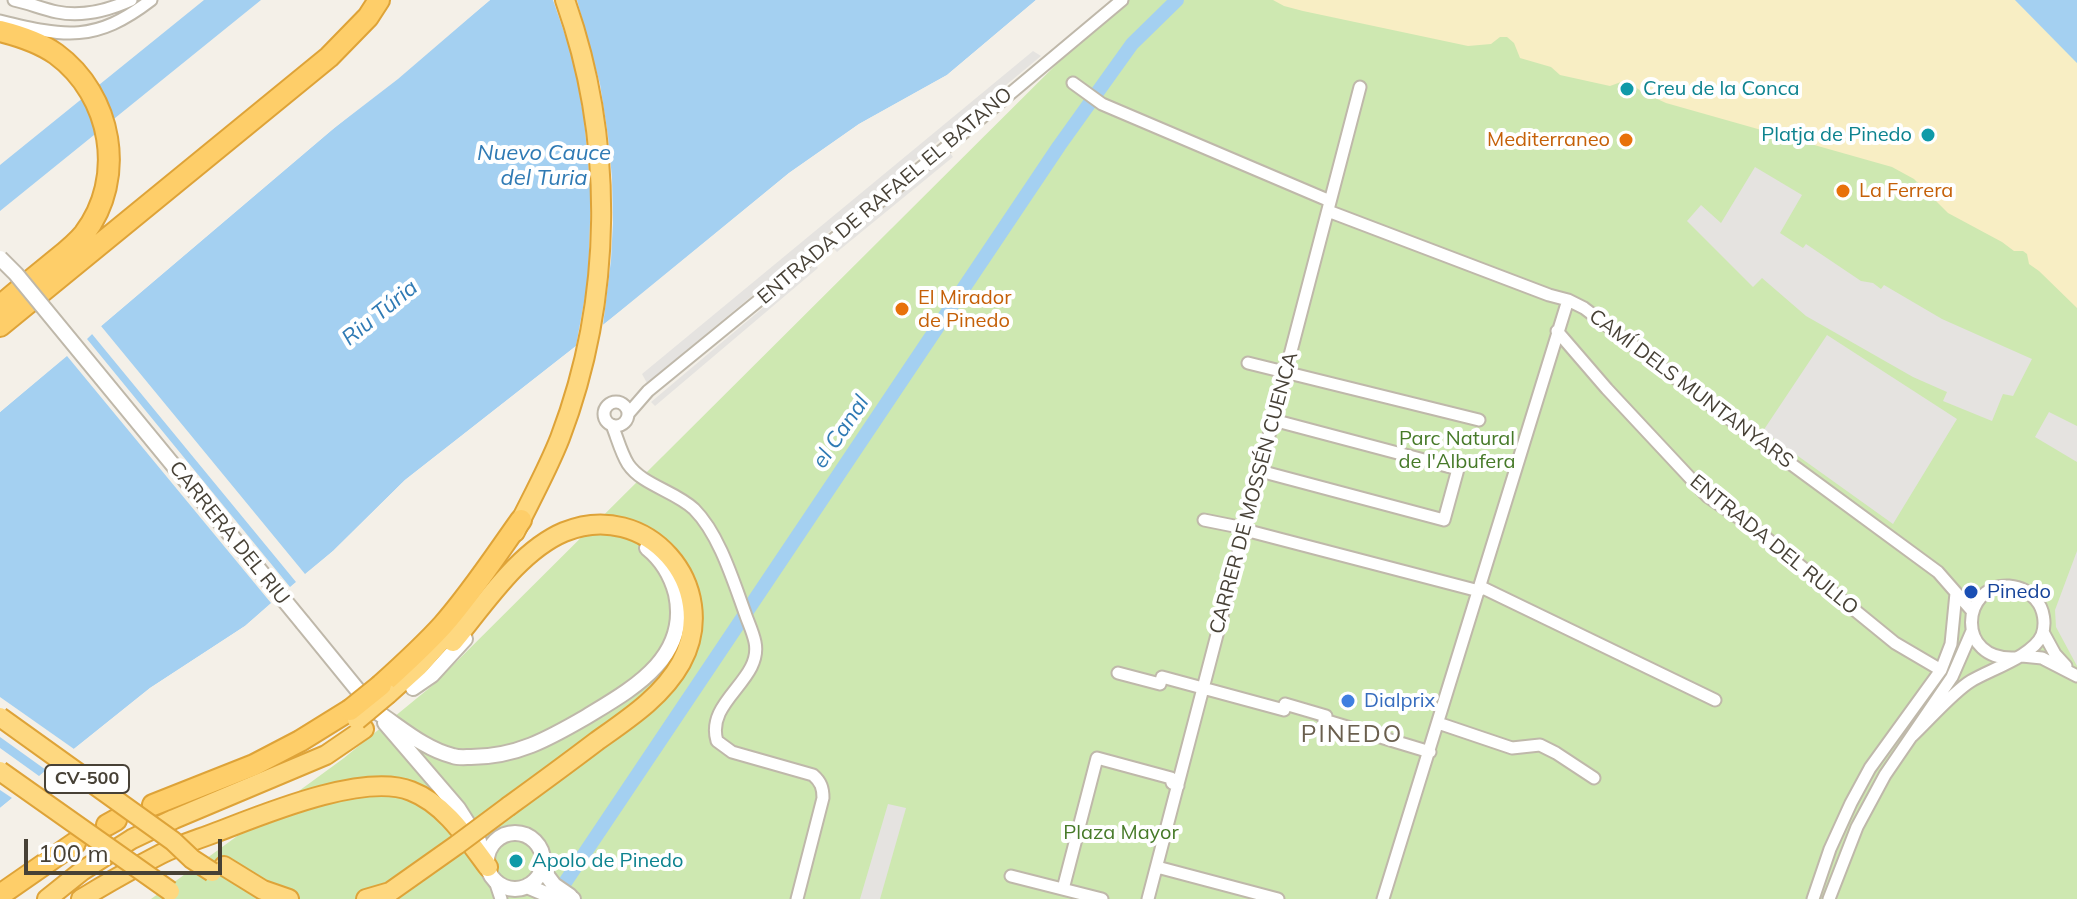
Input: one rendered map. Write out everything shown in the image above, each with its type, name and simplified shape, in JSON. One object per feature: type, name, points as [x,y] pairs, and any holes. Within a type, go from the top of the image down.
[{"type":"highway","points":[[0,326],[329,57],[360,26],[379,0]]},
{"type":"highway","points":[[47,899],[82,871],[132,839],[326,755],[357,719],[388,695],[521,520],[559,439],[576,391],[598,283],[601,216],[595,120],[588,81],[565,0]]},
{"type":"highway","points":[[0,31],[27,38],[49,49],[82,79],[100,110],[109,149],[107,184],[95,216],[84,234],[0,306]]},
{"type":"highway","points":[[366,899],[390,892],[641,709],[664,686],[681,662],[691,637],[693,612],[686,582],[670,556],[639,533],[610,525],[579,527],[553,537],[538,547],[511,573],[413,688],[388,695]]},
{"type":"highway","name":"CV-500","points":[[0,717],[173,841],[192,859],[218,869],[253,899]]},
{"type":"highway","points":[[153,805],[357,719]]},
{"type":"highway","name":"CV-500","points":[[0,771],[176,895]]},
{"type":"highway","points":[[81,899],[162,853],[309,801],[369,787],[389,786],[409,790],[425,798],[461,831],[490,867]]},
{"type":"highway","points":[[0,895],[75,843]]},
{"type":"highway","points":[[218,869],[289,899]]},
{"type":"street","points":[[14,0],[69,14],[105,10],[131,0]]},
{"type":"street","points":[[0,21],[57,34],[85,33],[123,20],[151,0]]},
{"type":"street","name":"ENTRADA DE RAFAEL EL BATANO","points":[[626,418],[648,391],[1122,0]]},
{"type":"street","name":"CAMÍ DELS MUNTANYARS","points":[[1076,86],[1102,104],[1329,206],[1584,308],[1938,572],[1973,612]]},
{"type":"street","name":"CARRER DE MOSSÉN CUENCA","points":[[1148,899],[1360,87]]},
{"type":"street","name":"CARRERA DEL RIU","points":[[0,258],[458,808],[490,867]]},
{"type":"street","points":[[1383,899],[1568,300]]},
{"type":"street","name":"ENTRADA DEL RULLO","points":[[1557,331],[1707,496],[1754,528],[1895,643],[1941,670]]},
{"type":"street","points":[[1248,363],[1479,420]]},
{"type":"street","name":"ENTRADA DE RAFAEL EL BATANO","points":[[621,403],[648,391]]},
{"type":"street","points":[[622,451],[628,409],[621,403],[612,403],[606,409],[605,418],[612,425],[622,451],[629,465],[643,478],[675,494],[695,510],[713,535],[752,634],[756,651],[754,661],[720,712],[715,724],[717,741],[732,752],[805,772],[820,780],[823,798],[797,899]]},
{"type":"street","points":[[612,425],[616,426],[626,418]]},
{"type":"street","points":[[1260,471],[1444,520],[1458,469],[1273,420]]},
{"type":"street","points":[[1204,520],[1480,589],[1715,700]]},
{"type":"street","points":[[374,710],[425,745],[455,757],[493,757],[528,748],[619,697],[658,665],[672,642],[678,618],[671,577],[653,553],[627,537],[595,532],[570,537],[535,559],[432,675],[413,688]]},
{"type":"street","points":[[1829,899],[1857,827],[1885,775],[1952,677],[1972,631],[1973,612],[1978,601],[1986,593],[2007,586],[2028,593],[2041,607],[2043,616],[2043,632],[2037,644],[2019,657],[1967,683],[1912,736]]},
{"type":"street","points":[[1813,899],[1830,849],[1870,768],[1941,670],[1951,644],[1956,593]]},
{"type":"street","points":[[1972,631],[1984,650],[1993,656],[2004,659],[2042,658],[2074,674]]},
{"type":"street","points":[[2043,632],[2055,654],[2074,674]]},
{"type":"street","points":[[1118,673],[1160,684],[1162,677],[1284,710],[1285,704],[1326,716],[1324,720],[1430,752]]},
{"type":"street","points":[[1438,723],[1512,748],[1540,745],[1594,778]]},
{"type":"street","points":[[1063,889],[1097,758],[1171,778],[1172,783],[1178,786]]},
{"type":"street","name":"CARRERA DEL RIU","points":[[458,808],[505,835]]},
{"type":"street","points":[[501,899],[490,867],[494,843],[505,835],[523,834],[531,838],[541,850],[542,869],[551,890]]},
{"type":"street","points":[[490,867],[509,889],[551,890],[574,899]]},
{"type":"street","points":[[1157,867],[1278,899]]},
{"type":"street","points":[[524,891],[537,879],[542,869]]},
{"type":"street","points":[[1011,876],[1102,899]]},
{"type":"green space","name":"Parc Natural de l'Albufera","points":[[1121,0],[2015,0],[2077,63],[2077,899],[151,899],[344,758],[433,685]]},
{"type":"sand","name":"Platja de Pinedo","points":[[1273,0],[2015,0],[2077,63],[2077,308],[2029,264],[2027,254],[2014,251],[1948,213],[1914,179],[1892,167],[1666,103],[1629,82],[1610,86],[1560,75],[1551,67],[1520,58],[1514,43],[1507,37],[1500,37],[1491,44],[1468,46],[1303,11]]},
{"type":"shaded area","points":[[1033,51],[1041,56],[647,383],[642,374]]},
{"type":"shaded area","points":[[950,153],[953,157],[837,252],[833,248]]},
{"type":"shaded area","points":[[1755,167],[1802,195],[1780,233],[1803,248],[1806,244],[1861,281],[1873,283],[1881,289],[1884,285],[1942,319],[2032,359],[2013,396],[2003,394],[1992,421],[1943,401],[1947,392],[1913,377],[1806,316],[1762,278],[1753,287],[1687,221],[1701,205],[1721,223]]},
{"type":"shaded area","points":[[815,264],[818,268],[655,406],[651,402]]},
{"type":"shaded area","points":[[1827,335],[1957,419],[1893,524],[1763,431]]},
{"type":"shaded area","points":[[2049,412],[2077,426],[2077,462],[2035,437]]},
{"type":"shaded area","points":[[2077,551],[2077,666],[2056,627],[2055,610]]},
{"type":"shaded area","points":[[888,804],[906,808],[880,899],[860,899]]},
{"type":"water","points":[[204,0],[261,0],[0,211],[0,165]]},
{"type":"water","name":"Nuevo Cauce del Turia","points":[[490,0],[1036,0],[947,75],[859,124],[789,173],[636,299],[405,480],[333,551],[245,626],[150,688],[0,808],[0,412]]},
{"type":"water","points":[[2015,0],[2077,0],[2077,63],[2074,60]]},
{"type":"pier","points":[[484,0],[490,0],[101,326],[305,574],[333,551],[405,480],[576,346],[588,280],[591,194],[578,85],[572,55],[553,0],[577,0],[600,84],[608,136],[613,222],[603,325],[789,173],[859,124],[947,75],[1036,0],[1040,0],[950,78],[861,127],[792,176],[407,484],[335,554],[248,629],[152,691],[0,812],[0,808],[12,798],[0,790],[0,748],[39,776],[46,770],[0,737],[0,697],[74,749],[150,688],[245,626],[271,603],[67,356],[0,412],[0,406],[330,126],[395,76]],"holes":[[[92,334],[296,582],[290,587],[87,339]]]},
{"type":"waterway","name":"el Canal","points":[[554,899],[1059,146],[1132,44],[1177,0]]},
{"type":"place","name":"Creu de la Conca","points":[[1627,89]]},
{"type":"place","name":"Platja de Pinedo","points":[[1928,135]]},
{"type":"place","name":"Mediterraneo","points":[[1626,140]]},
{"type":"place","name":"La Ferrera","points":[[1843,191]]},
{"type":"place","name":"El Mirador de Pinedo","points":[[902,309]]},
{"type":"place","name":"Pinedo","points":[[1971,592]]},
{"type":"place","name":"Dialprix","points":[[1348,701]]},
{"type":"place","name":"Apolo de Pinedo","points":[[516,861]]},
{"type":"district","name":"PINEDO","points":[[1352,735]]},
{"type":"water label","name":"Riu Túria","points":[[380,313]]},
{"type":"park label","name":"Plaza Mayor","points":[[1121,833]]}]
